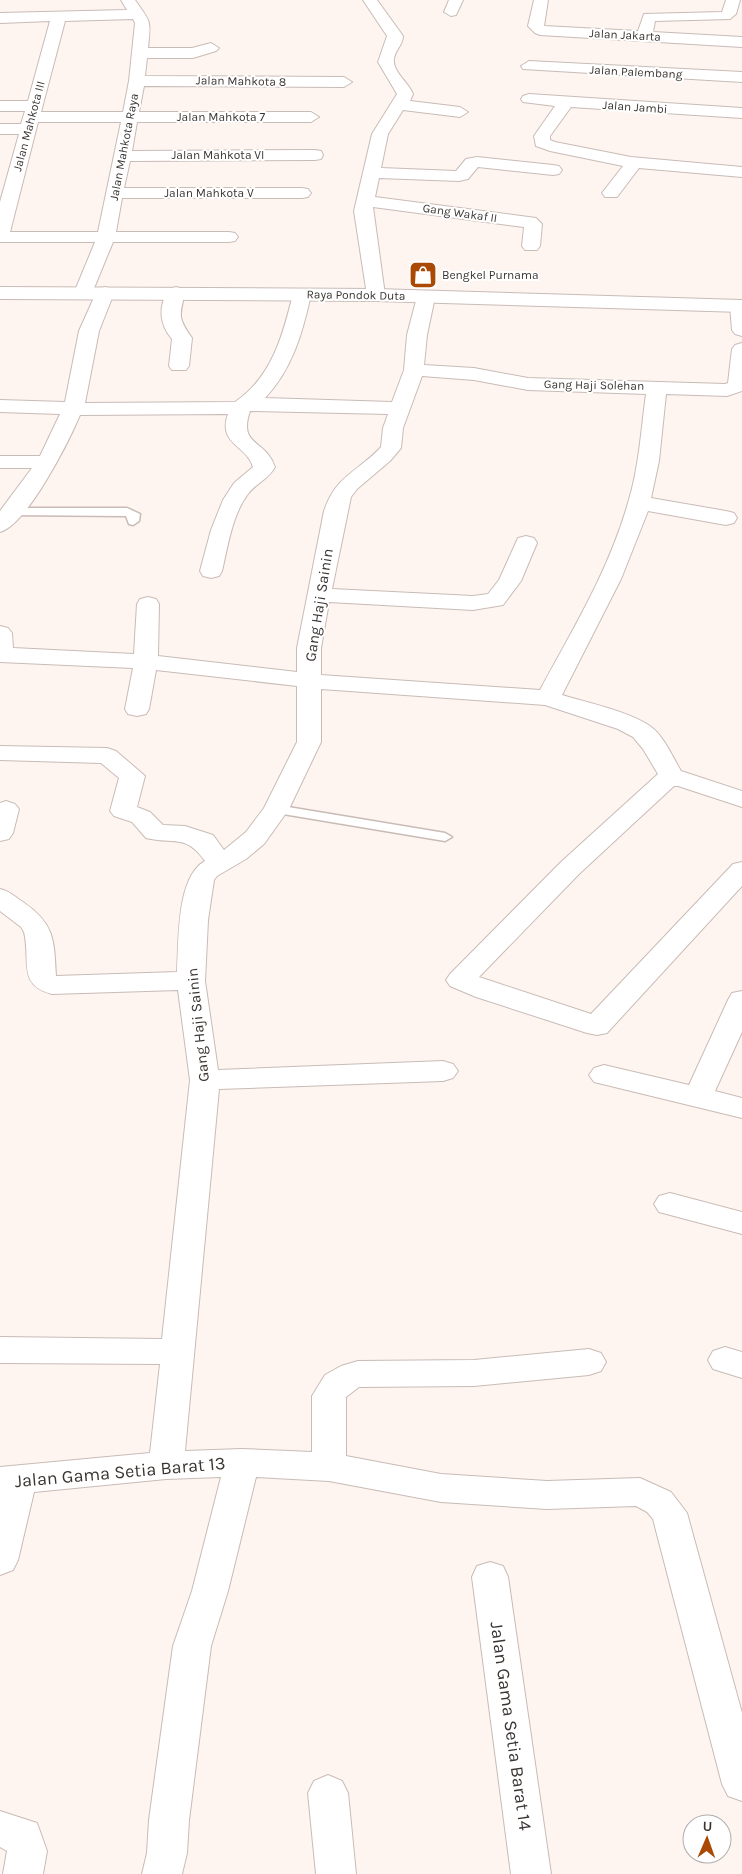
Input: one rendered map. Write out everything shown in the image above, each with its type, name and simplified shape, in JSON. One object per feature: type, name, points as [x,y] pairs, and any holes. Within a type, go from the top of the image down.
[{"type":"street","points":[[128,0],[139,14]]},
{"type":"street","points":[[370,0],[395,36],[395,43],[386,61],[386,66],[404,91],[404,99],[388,118],[380,134],[363,211],[376,295]]},
{"type":"street","name":"Jalan Jakarta","points":[[542,0],[536,26],[540,30],[742,42]]},
{"type":"street","points":[[644,37],[649,17],[725,16],[729,14],[733,0]]},
{"type":"street","points":[[0,18],[58,18],[139,14]]},
{"type":"street","name":"Jalan Mahkota Raya","points":[[83,293],[106,236],[115,193],[141,53],[143,23],[139,14]]},
{"type":"street","name":"Jalan Mahkota III","points":[[0,236],[58,18]]},
{"type":"street","points":[[696,75],[698,40]]},
{"type":"street","points":[[141,53],[193,53],[211,48]]},
{"type":"street","name":"Jalan Palembang","points":[[529,66],[742,77]]},
{"type":"street","name":"Jalan Mahkota 8","points":[[137,81],[344,82]]},
{"type":"street","name":"Jalan Jambi","points":[[529,99],[742,113]]},
{"type":"street","points":[[566,102],[542,136],[542,142],[550,146],[631,162],[742,172]]},
{"type":"street","points":[[399,105],[460,112]]},
{"type":"street","points":[[0,106],[32,117]]},
{"type":"street","points":[[0,129],[32,117]]},
{"type":"street","name":"Jalan Mahkota 7","points":[[32,117],[311,117]]},
{"type":"street","name":"Jalan Mahkota VI","points":[[121,156],[315,155]]},
{"type":"street","points":[[371,173],[462,176],[472,163],[477,162],[552,170]]},
{"type":"street","points":[[611,193],[632,166],[631,162]]},
{"type":"street","name":"Jalan Mahkota V","points":[[115,193],[302,194]]},
{"type":"street","name":"Gang Wakaf II","points":[[365,201],[532,223],[531,246]]},
{"type":"street","points":[[0,236],[229,237]]},
{"type":"street","name":"Raya Pondok Duta","points":[[0,293],[376,295],[740,306]]},
{"type":"street","points":[[5,519],[28,491],[46,462],[74,407],[89,331],[105,293]]},
{"type":"street","points":[[176,293],[170,320],[173,331],[182,338],[178,366]]},
{"type":"street","points":[[210,571],[224,521],[238,492],[257,477],[264,467],[263,461],[237,434],[234,426],[244,406],[276,369],[285,353],[302,294]]},
{"type":"street","name":"Gang Haji Sainin","points":[[166,1465],[205,1080],[191,981],[194,920],[200,880],[208,870],[236,853],[255,838],[276,809],[308,742],[309,648],[340,496],[350,484],[391,448],[393,428],[414,370],[417,335],[426,297]]},
{"type":"street","points":[[740,306],[742,330]]},
{"type":"street","name":"Gang Haji Solehan","points":[[414,370],[474,374],[528,384],[731,389],[738,386],[741,373],[742,349]]},
{"type":"street","points":[[548,698],[623,553],[640,503],[657,387]]},
{"type":"street","points":[[0,406],[74,407],[102,410],[244,406],[400,408]]},
{"type":"street","points":[[0,462],[46,462]]},
{"type":"street","points":[[640,503],[726,518]]},
{"type":"street","points":[[319,595],[473,602],[495,600],[510,580],[526,543]]},
{"type":"street","points":[[137,709],[146,662],[148,604]]},
{"type":"street","points":[[1,648],[261,674],[358,686],[514,694],[548,698],[627,724],[642,732],[654,746],[673,779]]},
{"type":"street","points":[[0,753],[107,756],[132,776],[123,811],[141,817],[155,832],[185,834],[204,842],[219,862]]},
{"type":"street","points":[[742,799],[680,778],[667,779],[570,868],[460,980],[486,991],[597,1026],[742,870]]},
{"type":"street","points":[[0,897],[10,908],[30,919],[37,927],[42,977],[45,982],[52,984],[191,981]]},
{"type":"street","points":[[698,1097],[742,1000]]},
{"type":"street","points":[[205,1080],[443,1071]]},
{"type":"street","points":[[604,1075],[742,1108]]},
{"type":"street","points":[[670,1204],[742,1223]]},
{"type":"street","points":[[0,1350],[178,1352]]},
{"type":"street","points":[[329,1467],[329,1396],[333,1388],[348,1377],[358,1374],[521,1370],[589,1362]]},
{"type":"street","points":[[162,1874],[167,1854],[169,1820],[192,1646],[210,1591],[242,1463]]},
{"type":"street","name":"Jalan Gama Setia Barat 13","points":[[9,1481],[166,1465],[242,1463],[329,1467],[441,1488],[547,1496],[640,1492],[659,1502],[669,1513],[742,1784]]},
{"type":"street","points":[[0,1560],[9,1481]]},
{"type":"street","name":"Jalan Gama Setia Barat 14","points":[[490,1577],[532,1874]]},
{"type":"street","points":[[328,1793],[336,1874]]},
{"type":"street","points":[[0,1829],[23,1836],[27,1851],[23,1874]]},
{"type":"lane","points":[[5,519],[127,512],[134,514],[133,521]]},
{"type":"lane","points":[[276,809],[445,837]]},
{"type":"place","name":"Bengkel Purnama","points":[[423,275]]}]
